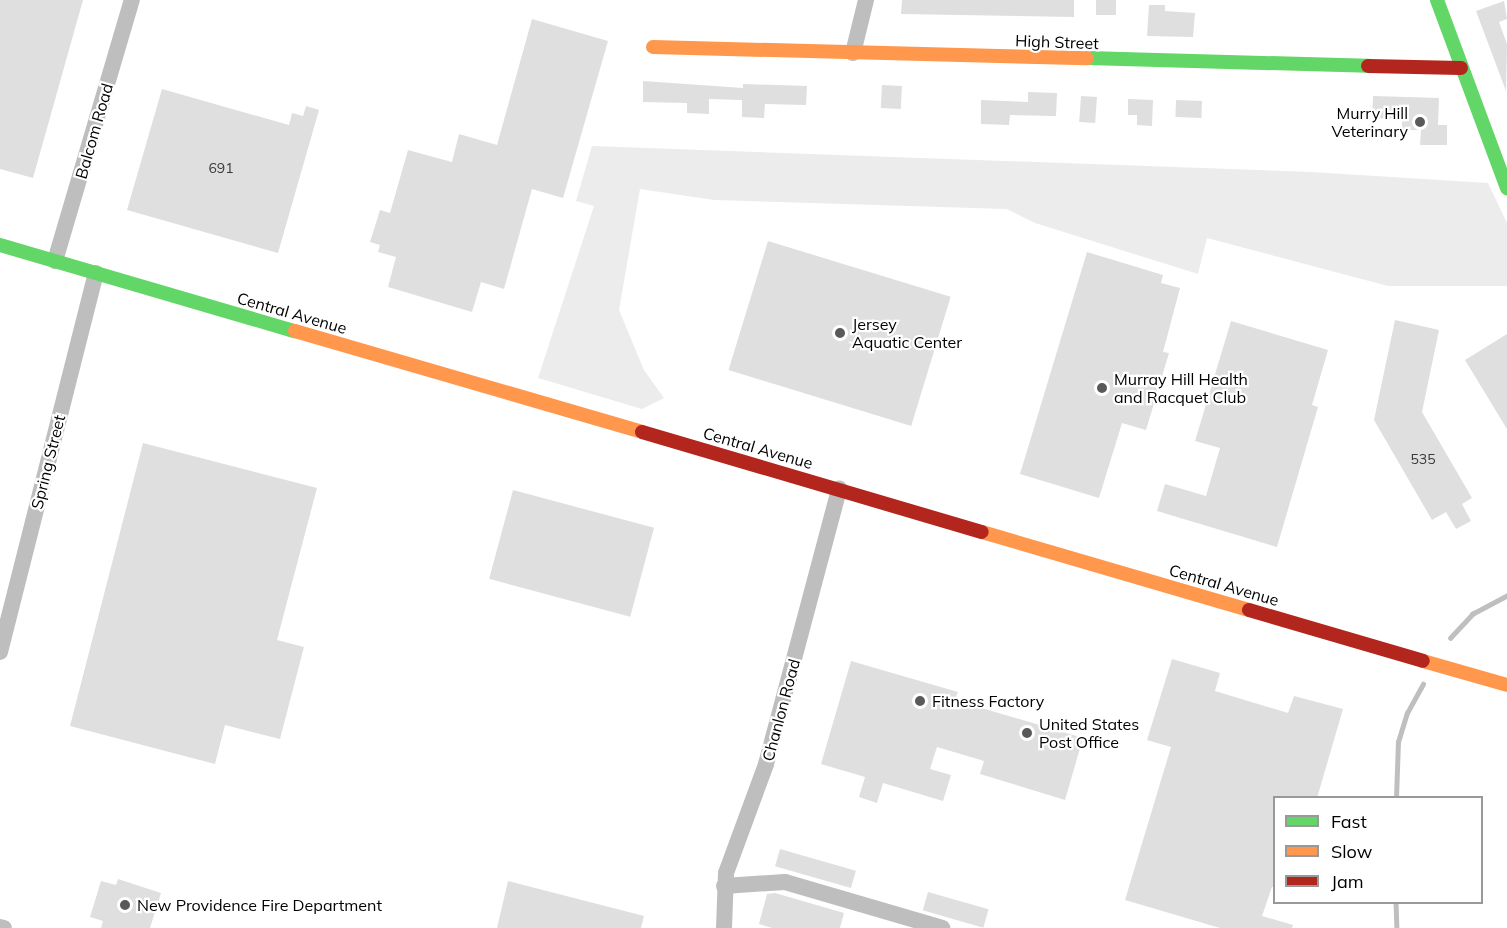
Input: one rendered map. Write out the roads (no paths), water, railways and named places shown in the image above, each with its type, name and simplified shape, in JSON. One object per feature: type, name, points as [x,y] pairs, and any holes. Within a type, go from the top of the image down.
[{"type":"street","name":"Balcom Road","points":[[56,261],[132,0]]},
{"type":"street","points":[[853,53],[866,0]]},
{"type":"street","points":[[1437,0],[1507,188]]},
{"type":"street","name":"High Street","points":[[653,47],[1461,68]]},
{"type":"street","name":"Central Avenue","points":[[0,244],[1507,685]]},
{"type":"street","name":"Spring Street","points":[[0,652],[96,273]]},
{"type":"street","name":"Chanlon Road","points":[[724,928],[724,886],[729,858],[766,764],[839,489]]},
{"type":"street","points":[[724,886],[785,882],[942,928]]},
{"type":"street","points":[[0,927],[4,928]]},
{"type":"waterway","points":[[1450,638],[1472,614],[1507,595]]},
{"type":"waterway","points":[[1396,796],[1398,742],[1407,713],[1423,684]]},
{"type":"waterway","points":[[1396,904],[1397,928]]},
{"type":"place","name":"Murry Hill Veterinary","points":[[1420,122]]},
{"type":"place","name":"Jersey Aquatic Center","points":[[840,333]]},
{"type":"place","name":"Murray Hill Health and Racquet Club","points":[[1102,388]]},
{"type":"place","name":"Fitness Factory","points":[[920,701]]},
{"type":"place","name":"United States Post Office","points":[[1027,733]]},
{"type":"place","name":"New Providence Fire Department","points":[[125,905]]}]
